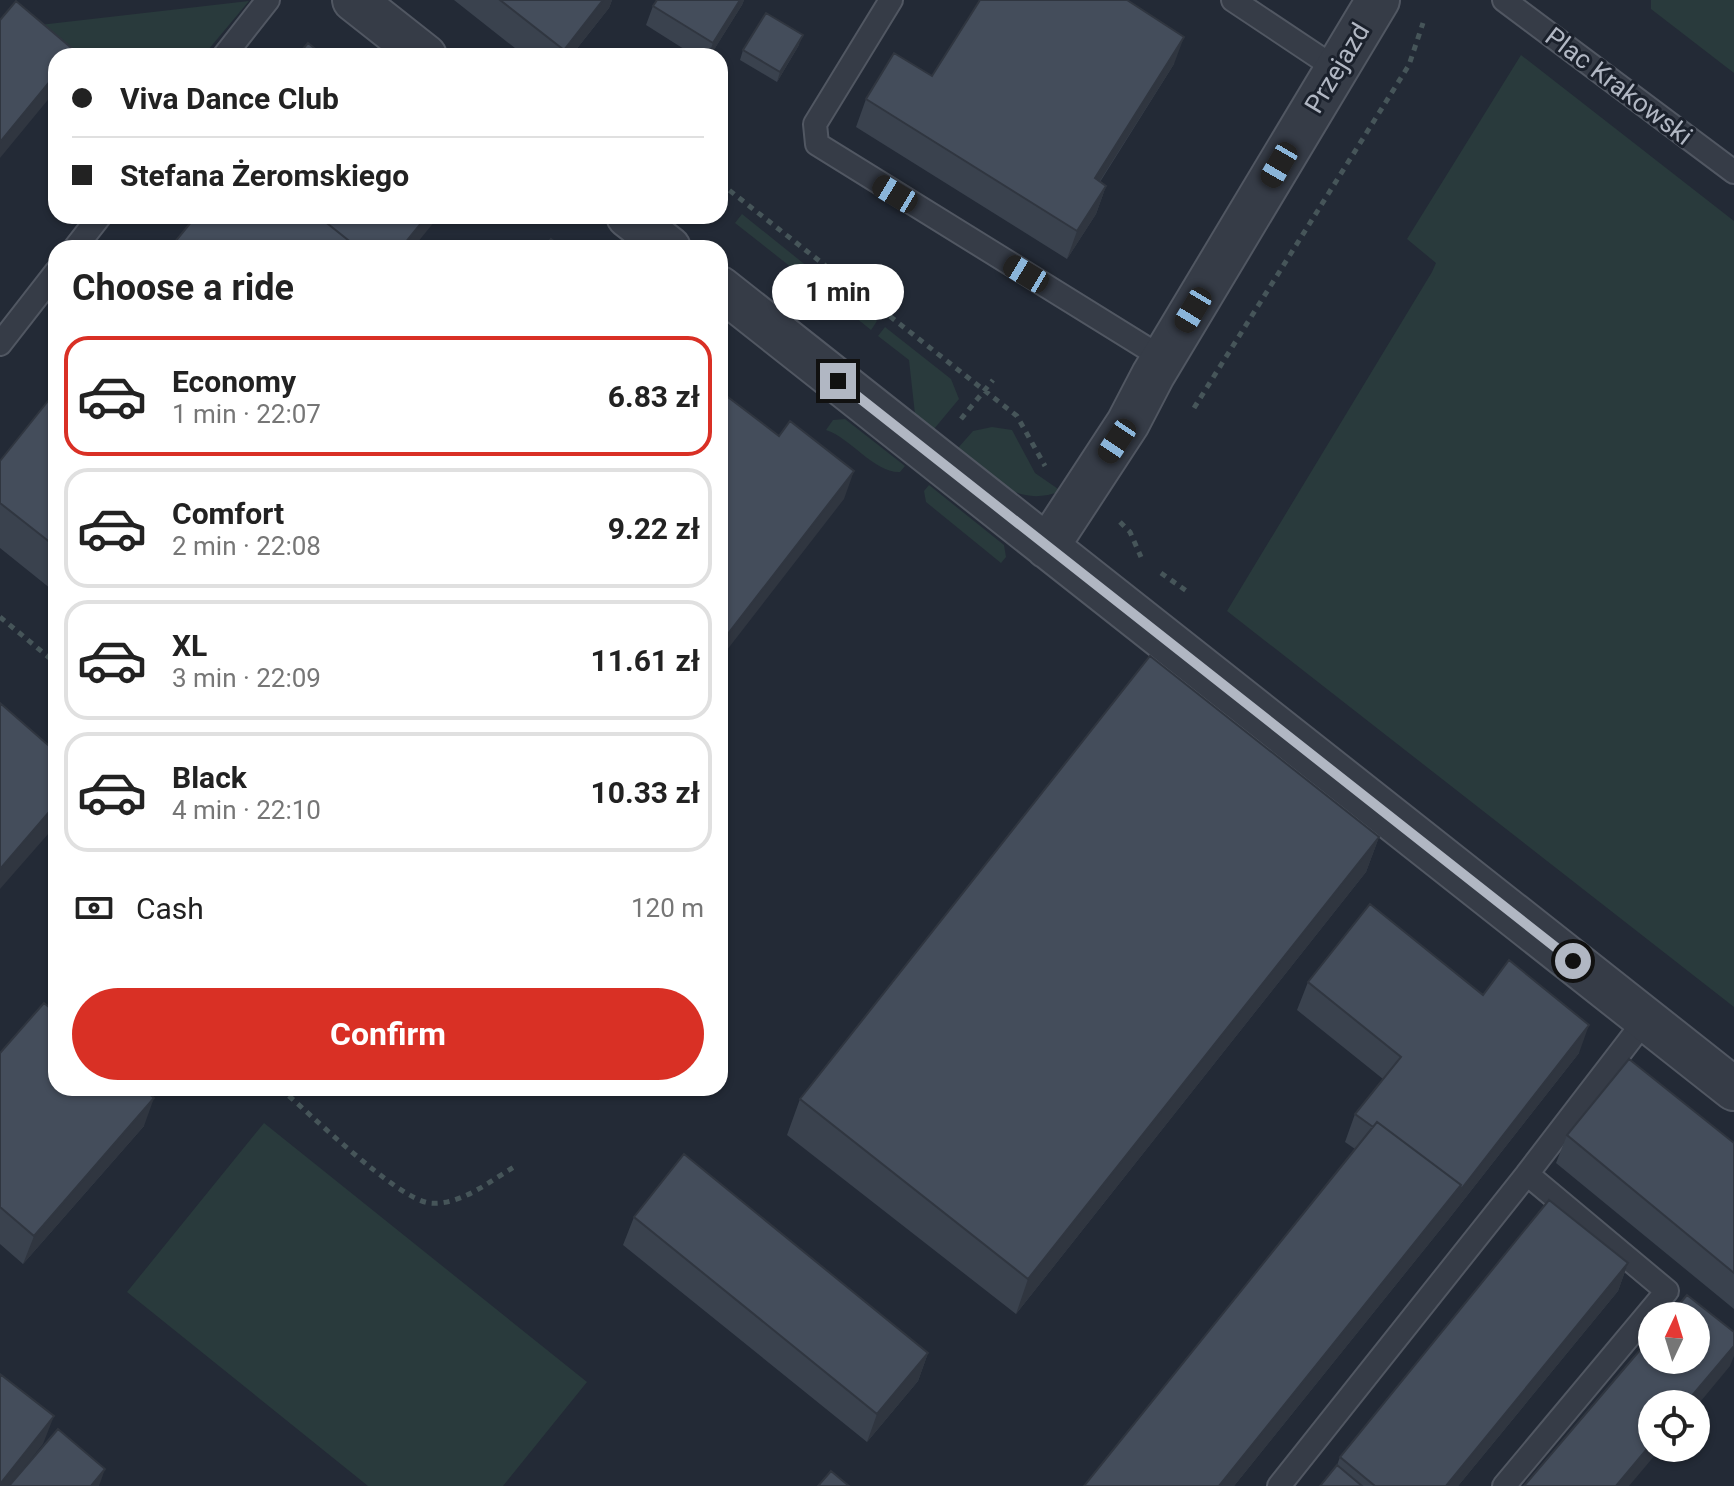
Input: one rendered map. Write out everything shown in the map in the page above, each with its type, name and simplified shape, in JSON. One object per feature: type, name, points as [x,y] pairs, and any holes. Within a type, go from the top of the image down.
[{"type":"street","points":[[354,0],[415,48]]},
{"type":"street","name":"Przejazd","points":[[1047,547],[1128,423],[1335,68],[1378,0]]},
{"type":"street","points":[[638,224],[659,240]]},
{"type":"street","points":[[728,294],[1734,1089]]},
{"type":"lane","points":[[230,48],[268,0]]},
{"type":"lane","points":[[891,0],[815,124],[817,144],[1164,359]]},
{"type":"lane","points":[[1233,0],[1335,68]]},
{"type":"lane","name":"Plac Krakowski","points":[[1504,0],[1734,172]]},
{"type":"lane","points":[[81,240],[94,224]]},
{"type":"lane","points":[[0,344],[48,282]]},
{"type":"lane","points":[[1279,1486],[1646,1019]]},
{"type":"lane","points":[[1504,1486],[1667,1291],[1527,1174]]},
{"type":"path","points":[[1190,414],[1409,65],[1426,15]]},
{"type":"path","points":[[728,189],[1017,416],[1048,471],[1120,522],[1130,532],[1143,561]]},
{"type":"path","points":[[1120,522],[1126,513]]},
{"type":"path","points":[[0,617],[48,657]]},
{"type":"path","points":[[289,1096],[400,1190],[430,1203],[463,1197],[514,1167]]},
{"type":"shaded area","points":[[1651,0],[1734,0],[1734,73],[1651,9]]},
{"type":"shaded area","points":[[249,1],[210,48],[49,48],[22,27]]},
{"type":"shaded area","points":[[1521,55],[1734,221],[1734,1007],[1227,611],[1432,272],[1436,263],[1407,239]]},
{"type":"shaded area","points":[[742,214],[808,267],[801,275],[735,223]]},
{"type":"shaded area","points":[[816,272],[877,321],[871,330],[809,280]]},
{"type":"shaded area","points":[[885,327],[951,379],[959,399],[934,429],[915,414],[909,360],[878,336]]},
{"type":"shaded area","points":[[845,419],[905,466],[900,472],[881,467],[826,430],[833,420]]},
{"type":"shaded area","points":[[992,427],[1012,430],[1035,473],[1061,491],[1030,496],[1017,493],[993,479],[958,448],[973,431]]},
{"type":"shaded area","points":[[929,485],[1004,545],[1006,557],[1001,563],[926,502],[924,491]]},
{"type":"shaded area","points":[[264,1123],[587,1382],[503,1486],[368,1486],[127,1292]]},
{"type":"building","points":[[500,0],[603,0],[566,48],[561,48]]},
{"type":"building","points":[[657,0],[740,0],[713,43],[653,6]]},
{"type":"building","points":[[980,0],[1127,0],[1184,37],[1095,178],[1106,186],[1077,231],[866,99],[894,53],[932,76]]},
{"type":"building","points":[[16,1],[71,48],[48,48],[48,84],[0,142],[0,20]]},
{"type":"building","points":[[766,13],[803,35],[780,72],[743,50]]},
{"type":"building","points":[[190,224],[328,224],[348,240],[176,240]]},
{"type":"building","points":[[328,224],[420,224],[408,240],[348,240]]},
{"type":"building","points":[[728,397],[779,436],[790,421],[854,471],[728,634]]},
{"type":"building","points":[[48,401],[48,541],[0,503],[0,461]]},
{"type":"building","points":[[1150,656],[1379,837],[1028,1279],[800,1099]]},
{"type":"building","points":[[0,703],[48,745],[48,813],[0,869]]},
{"type":"building","points":[[1370,904],[1483,995],[1509,960],[1589,1025],[1459,1192],[1461,1185],[1377,1122],[1373,1127],[1355,1114],[1401,1057],[1308,982]]},
{"type":"building","points":[[44,1003],[48,1006],[48,1096],[154,1098],[34,1236],[0,1207],[0,1053]]},
{"type":"building","points":[[1629,1059],[1734,1143],[1734,1273],[1567,1135]]},
{"type":"building","points":[[1377,1122],[1461,1185],[1219,1486],[1084,1486]]},
{"type":"building","points":[[684,1154],[928,1353],[877,1414],[634,1217]]},
{"type":"building","points":[[1549,1200],[1628,1263],[1446,1486],[1375,1486],[1340,1457]]},
{"type":"building","points":[[1687,1295],[1696,1302],[1681,1302]]},
{"type":"building","points":[[1710,1313],[1734,1332],[1734,1346],[1697,1390],[1638,1390],[1638,1460],[1616,1486],[1524,1486],[1638,1352],[1638,1374],[1710,1374]]},
{"type":"building","points":[[0,1374],[54,1416],[0,1484]]},
{"type":"building","points":[[58,1429],[105,1469],[91,1486],[9,1486]]},
{"type":"building","points":[[1337,1465],[1362,1486],[1320,1486]]},
{"type":"building","points":[[831,1471],[849,1486],[818,1486]]},
{"type":"route","points":[[838,381],[1573,961]]}]
